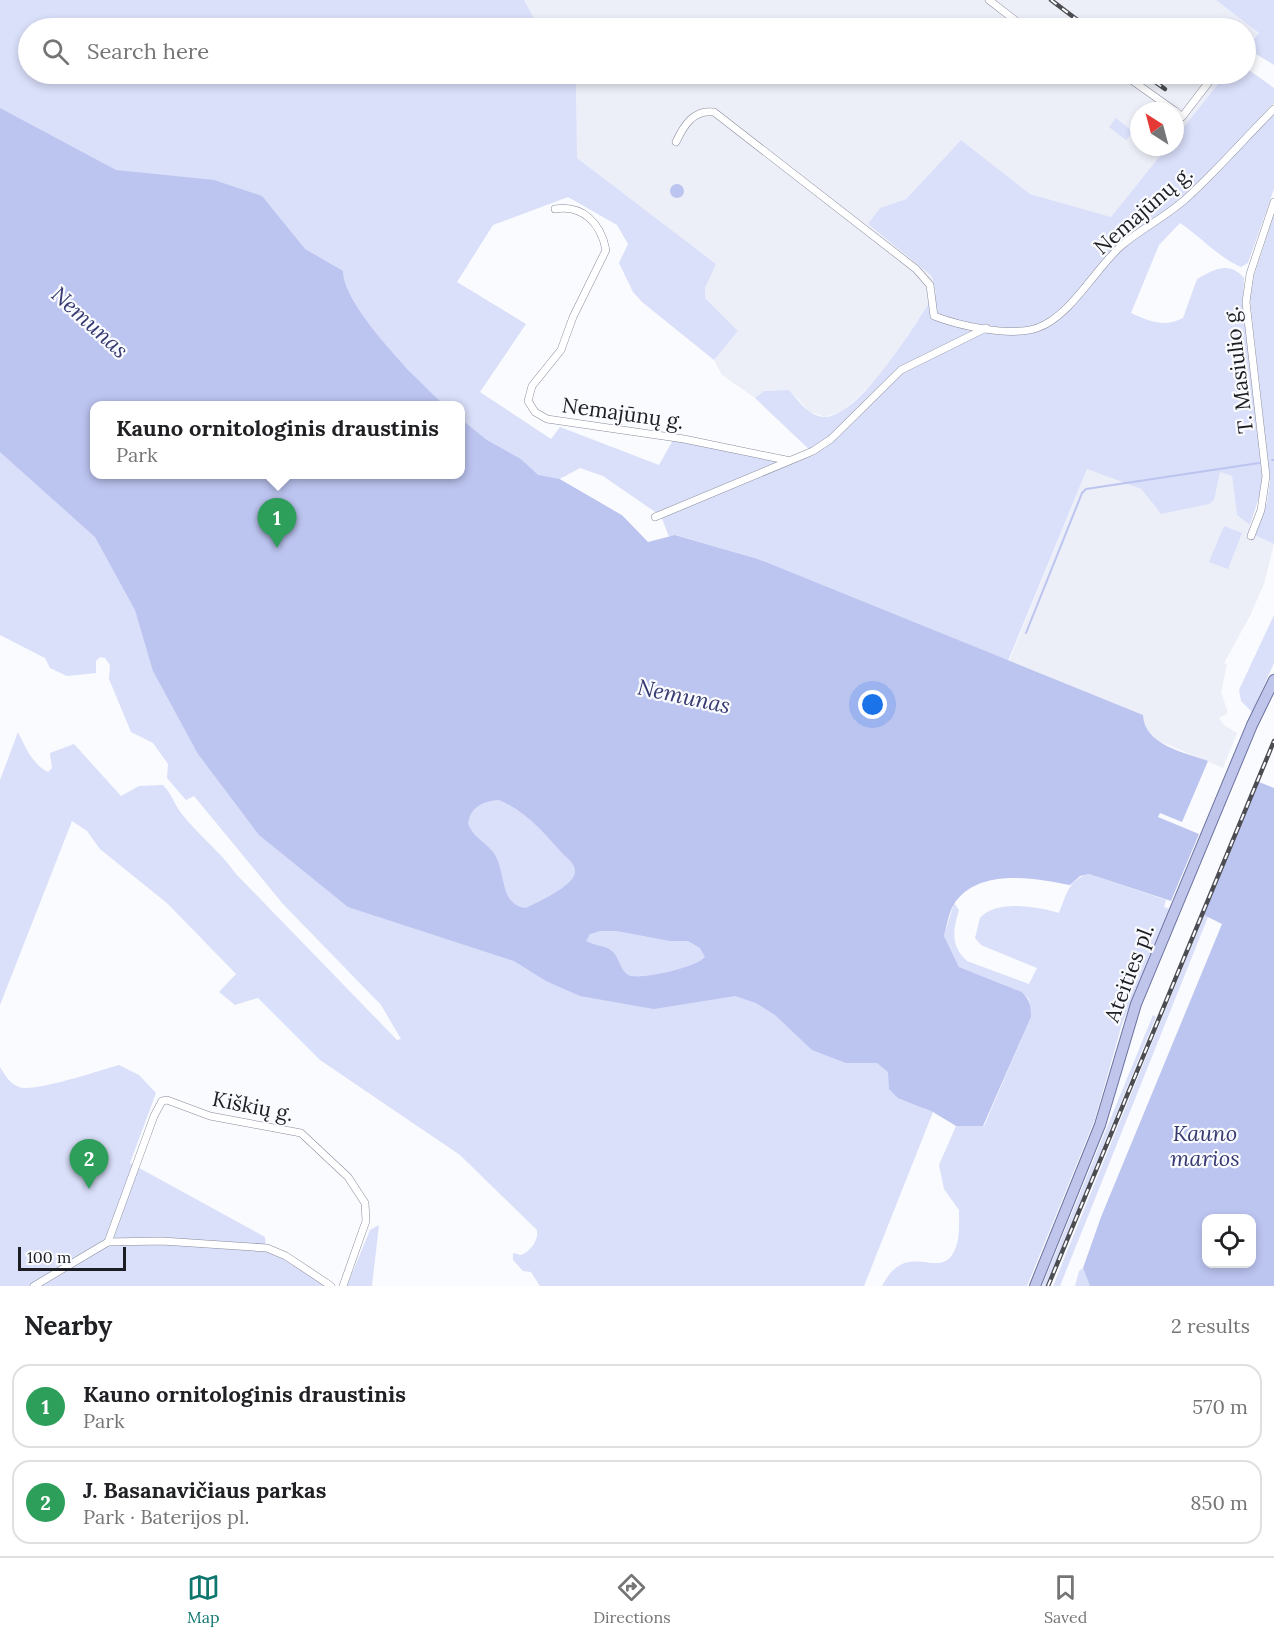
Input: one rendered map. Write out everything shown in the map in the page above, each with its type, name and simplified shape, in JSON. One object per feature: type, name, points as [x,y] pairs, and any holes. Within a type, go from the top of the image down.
[{"type":"main road","name":"Ateities pl.","points":[[1035,1286],[1100,1125],[1136,1004],[1274,680]]},
{"type":"street","points":[[989,0],[1012,18]]},
{"type":"street","points":[[1137,84],[1162,102]]},
{"type":"street","points":[[1184,114],[1207,84]]},
{"type":"street","name":"Nemajūnų g.","points":[[655,517],[786,460],[813,451],[831,439],[889,380],[909,364],[987,328],[1026,330],[1048,322],[1062,311],[1121,246],[1191,195],[1274,109]]},
{"type":"street","points":[[676,142],[681,130],[696,114],[705,111],[714,112],[916,269],[930,285],[934,316],[952,323],[987,328]]},
{"type":"street","name":"T. Masiulio g.","points":[[1251,536],[1261,510],[1266,476],[1246,302],[1250,274],[1274,202]]},
{"type":"street","name":"Nemajūnų g.","points":[[555,209],[566,207],[591,218],[598,226],[606,250],[573,317],[561,350],[532,386],[528,401],[535,412],[547,419],[684,439],[786,460]]},
{"type":"street","name":"Kiškių g.","points":[[108,1242],[126,1186],[154,1116],[162,1101],[174,1101],[210,1116],[301,1133],[348,1178],[365,1203],[366,1221],[343,1286]]},
{"type":"street","points":[[34,1286],[108,1242],[162,1241],[267,1248],[286,1256],[332,1286]]},
{"type":"shaded area","points":[[0,0],[524,0],[534,18],[18,18],[18,84],[576,84],[577,158],[716,264],[705,288],[705,298],[738,331],[714,360],[642,302],[633,292],[619,263],[628,244],[617,225],[568,197],[493,225],[457,282],[526,324],[480,392],[551,439],[560,427],[659,465],[673,440],[789,464],[815,455],[755,398],[764,391],[789,390],[809,411],[825,417],[839,413],[855,401],[887,365],[936,292],[932,276],[868,224],[880,208],[906,199],[961,140],[1030,194],[1111,217],[1160,156],[1184,156],[1184,127],[1218,84],[1256,84],[1256,75],[1274,88],[1274,103],[1192,189],[1169,208],[1173,214],[1274,114],[1274,189],[1248,263],[1241,267],[1233,263],[1180,223],[1159,245],[1131,313],[1157,322],[1176,321],[1183,318],[1197,279],[1221,268],[1233,269],[1244,278],[1243,309],[1263,472],[1262,488],[1250,525],[1237,515],[1232,476],[1220,472],[1214,500],[1209,504],[1161,514],[1141,489],[1087,469],[1008,661],[758,559],[676,535],[669,537],[661,516],[603,476],[580,468],[560,479],[538,476],[521,459],[487,440],[465,422],[465,401],[440,401],[405,366],[133,401],[90,401],[90,479],[464,479],[924,1109],[933,1112],[864,1286],[540,1286],[531,1272],[523,1271],[513,1260],[513,1253],[521,1255],[531,1248],[537,1238],[537,1230],[460,1155],[320,1060],[258,998],[235,1005],[219,992],[236,974],[168,904],[100,849],[87,831],[72,821],[0,1005],[0,780],[18,732],[34,760],[48,772],[52,768],[50,753],[74,744],[121,796],[139,786],[163,785],[181,813],[236,874],[397,1040],[401,1039],[381,1005],[283,904],[194,796],[186,800],[167,778],[168,764],[153,743],[131,732],[109,679],[110,665],[105,658],[100,657],[96,661],[96,673],[67,676],[50,668],[45,658],[0,635]]},
{"type":"shaded area","points":[[524,0],[1216,0],[1239,18],[534,18]]},
{"type":"shaded area","points":[[1216,0],[1274,0],[1274,65],[1256,54],[1256,36],[1259,33],[1256,31],[1256,18],[1239,18]]},
{"type":"shaded area","points":[[576,84],[1218,84],[1184,127],[1184,102],[1130,102],[1130,156],[1160,156],[1111,217],[1030,194],[961,140],[906,199],[880,208],[869,224],[933,276],[936,292],[882,374],[843,411],[825,417],[810,412],[789,390],[764,391],[755,398],[722,375],[714,360],[738,331],[705,298],[705,288],[716,264],[577,158]]},
{"type":"shaded area","points":[[1116,118],[1130,130],[1130,135],[1126,140],[1109,127]]},
{"type":"shaded area","points":[[1274,215],[1274,544],[1254,535],[1267,502],[1270,481],[1250,299],[1254,276]]},
{"type":"shaded area","points":[[1087,469],[1141,489],[1157,510],[1220,472],[1232,476],[1237,515],[1250,525],[1254,535],[1274,544],[1264,584],[1250,616],[1224,663],[1227,664],[1221,692],[1228,713],[1219,718],[1224,725],[1237,733],[1223,768],[1156,740],[1146,730],[1142,715],[1009,661]]},
{"type":"shaded area","points":[[1224,526],[1242,533],[1228,569],[1209,562]]},
{"type":"shaded area","points":[[1274,615],[1274,663],[1252,712],[1241,701],[1239,690]]},
{"type":"shaded area","points":[[1089,874],[1166,900],[1164,907],[1170,909],[1122,1024],[1095,1119],[1027,1286],[882,1286],[892,1271],[903,1264],[942,1262],[950,1258],[956,1247],[959,1233],[959,1210],[944,1189],[939,1165],[956,1126],[984,1126],[1031,1017],[1029,999],[1022,992],[959,967],[944,936],[954,903],[959,910],[954,931],[955,943],[967,961],[1029,984],[1037,968],[981,945],[975,938],[980,918],[987,912],[1007,906],[1029,907],[1059,913],[1066,894],[1073,884],[1077,879]]},
{"type":"shaded area","points":[[1204,915],[1208,917],[1060,1286],[1053,1286]]},
{"type":"shaded area","points":[[1153,1015],[1156,1017],[1046,1286],[1042,1286]]},
{"type":"shaded area","points":[[119,1065],[139,1075],[156,1093],[130,1163],[265,1237],[266,1251],[293,1264],[326,1286],[0,1286],[0,1067],[13,1084],[27,1088],[52,1084]]},
{"type":"shaded area","points":[[379,1225],[372,1286],[347,1286],[370,1230]]},
{"type":"shaded area","points":[[1083,1268],[1090,1286],[1075,1286],[1079,1271]]},
{"type":"water","name":"Nemunas","points":[[0,108],[116,170],[214,180],[262,196],[305,249],[343,271],[346,286],[368,323],[401,362],[441,401],[90,401],[90,479],[465,479],[465,422],[487,440],[521,459],[538,475],[560,479],[622,515],[648,542],[675,535],[758,559],[1143,715],[1150,734],[1158,740],[1167,746],[1208,761],[1182,822],[1160,813],[1158,817],[1199,834],[1171,901],[1089,874],[1080,876],[1070,885],[1026,878],[994,880],[967,891],[956,901],[944,936],[959,967],[1022,992],[1030,1003],[1031,1017],[983,1126],[956,1126],[933,1112],[898,1098],[889,1089],[888,1072],[877,1063],[846,1063],[812,1050],[775,1015],[756,1003],[735,996],[654,1009],[580,996],[546,981],[514,961],[348,907],[259,835],[198,754],[153,671],[135,610],[95,537],[0,452]],"holes":[[[499,800],[534,823],[571,862],[575,870],[568,884],[526,908],[511,901],[497,859],[468,824],[471,813],[478,806]],[[600,931],[617,931],[670,941],[688,941],[700,948],[705,957],[692,965],[668,972],[644,976],[628,975],[612,951],[586,941],[590,934]]]},
{"type":"water","points":[[674,184],[680,184],[684,191],[680,198],[674,198],[670,194],[670,188]]},
{"type":"water","name":"Kauno marios","points":[[1259,782],[1274,788],[1274,1286],[1090,1286],[1083,1268],[1101,1217],[1222,924],[1204,915]]},
{"type":"pier","points":[[563,477],[623,513],[643,530],[640,532],[622,515],[560,479]]},
{"type":"waterway","points":[[1026,633],[1082,493],[1086,489],[1259,463]]},
{"type":"railway","points":[[1051,0],[1075,18]]},
{"type":"railway","points":[[1158,84],[1165,89]]},
{"type":"railway","points":[[1048,1286],[1274,741]]},
{"type":"place","name":"Kauno ornitologinis draustinis","points":[[277,548]]},
{"type":"place","name":"J. Basanavičiaus parkas","points":[[89,1189]]}]
